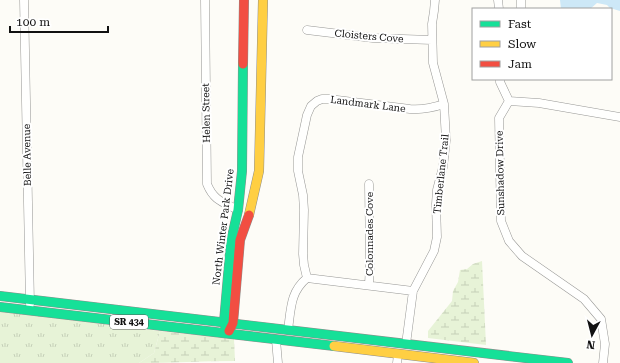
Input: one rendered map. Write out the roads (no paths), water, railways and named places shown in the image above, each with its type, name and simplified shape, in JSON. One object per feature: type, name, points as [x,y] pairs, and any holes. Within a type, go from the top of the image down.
[{"type":"main road","name":"North Winter Park Drive","points":[[228,334],[231,240],[238,210],[242,171],[244,0]]},
{"type":"main road","name":"North Winter Park Drive","points":[[228,322],[240,240],[250,212],[259,171],[263,0]]},
{"type":"main road","name":"SR 434","points":[[0,296],[568,363]]},
{"type":"main road","points":[[64,314],[88,306]]},
{"type":"main road","name":"SR 434","points":[[0,307],[382,352],[397,359],[416,356],[474,363]]},
{"type":"main road","points":[[382,352],[400,349],[406,344]]},
{"type":"main road","points":[[397,359],[409,349],[422,346]]},
{"type":"street","name":"Belle Avenue","points":[[24,0],[30,310]]},
{"type":"street","name":"Helen Street","points":[[204,0],[207,184],[214,197],[238,210]]},
{"type":"street","name":"Timberlane Trail","points":[[406,344],[413,291],[434,251],[437,237],[436,204],[443,167],[446,140],[444,104],[433,63],[432,24],[435,0]]},
{"type":"street","name":"Cloisters Cove","points":[[307,30],[373,38],[432,40]]},
{"type":"street","points":[[500,80],[509,101],[539,103],[620,117]]},
{"type":"street","name":"Landmark Lane","points":[[307,278],[303,254],[304,210],[303,195],[298,171],[298,157],[307,114],[311,106],[322,99],[421,110],[444,104]]},
{"type":"street","name":"Sunshadow Drive","points":[[509,101],[499,118],[502,221],[509,241],[522,256],[584,299],[601,319],[604,344],[603,363]]},
{"type":"street","name":"Colonnades Cove","points":[[369,184],[369,285]]},
{"type":"street","points":[[288,330],[294,297],[301,283],[307,278],[413,291]]},
{"type":"street","points":[[276,340],[278,363]]},
{"type":"street","points":[[408,363],[416,356]]},
{"type":"water","points":[[560,0],[620,0],[620,11],[610,8],[607,5],[597,3],[591,8],[561,8]]}]
